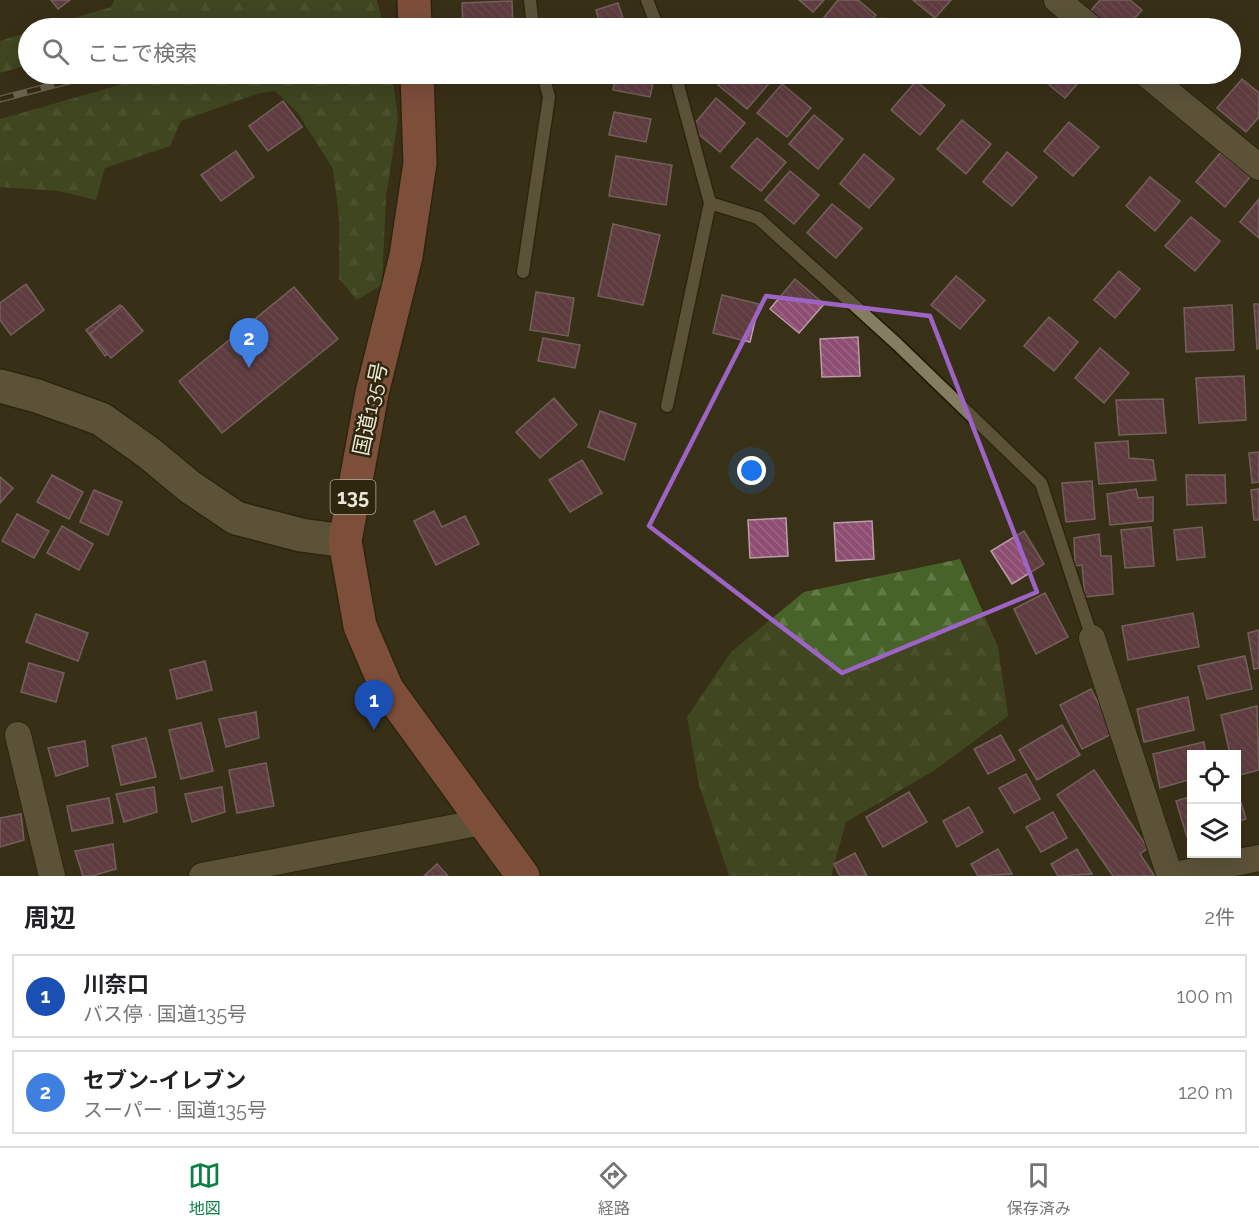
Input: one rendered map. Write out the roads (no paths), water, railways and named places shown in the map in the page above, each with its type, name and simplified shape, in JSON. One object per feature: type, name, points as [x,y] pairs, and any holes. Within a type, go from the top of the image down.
[{"type":"highway","points":[[414,0],[415,18]]},
{"type":"highway","name":"国道135号","points":[[417,84],[420,163],[406,256],[372,393],[345,541],[360,626],[387,689],[523,876]]},
{"type":"street","points":[[1057,0],[1079,18]]},
{"type":"street","points":[[1158,84],[1259,167]]},
{"type":"street","points":[[0,386],[37,396],[100,419],[149,453],[190,487],[236,518],[301,536],[345,541]]},
{"type":"street","points":[[1092,638],[1170,876],[1259,858]]},
{"type":"street","points":[[18,735],[52,876]]},
{"type":"street","points":[[202,876],[482,822]]},
{"type":"lane","points":[[530,0],[531,18]]},
{"type":"lane","points":[[647,0],[654,18]]},
{"type":"lane","points":[[523,272],[549,97],[546,84]]},
{"type":"lane","points":[[667,406],[710,203],[678,84]]},
{"type":"lane","points":[[710,203],[758,218],[897,344],[1041,483],[1092,638]]},
{"type":"railway","points":[[0,99],[58,84]]},
{"type":"place","name":"セブン-イレブン","points":[[249,368]]},
{"type":"place","name":"川奈口","points":[[374,730]]}]
